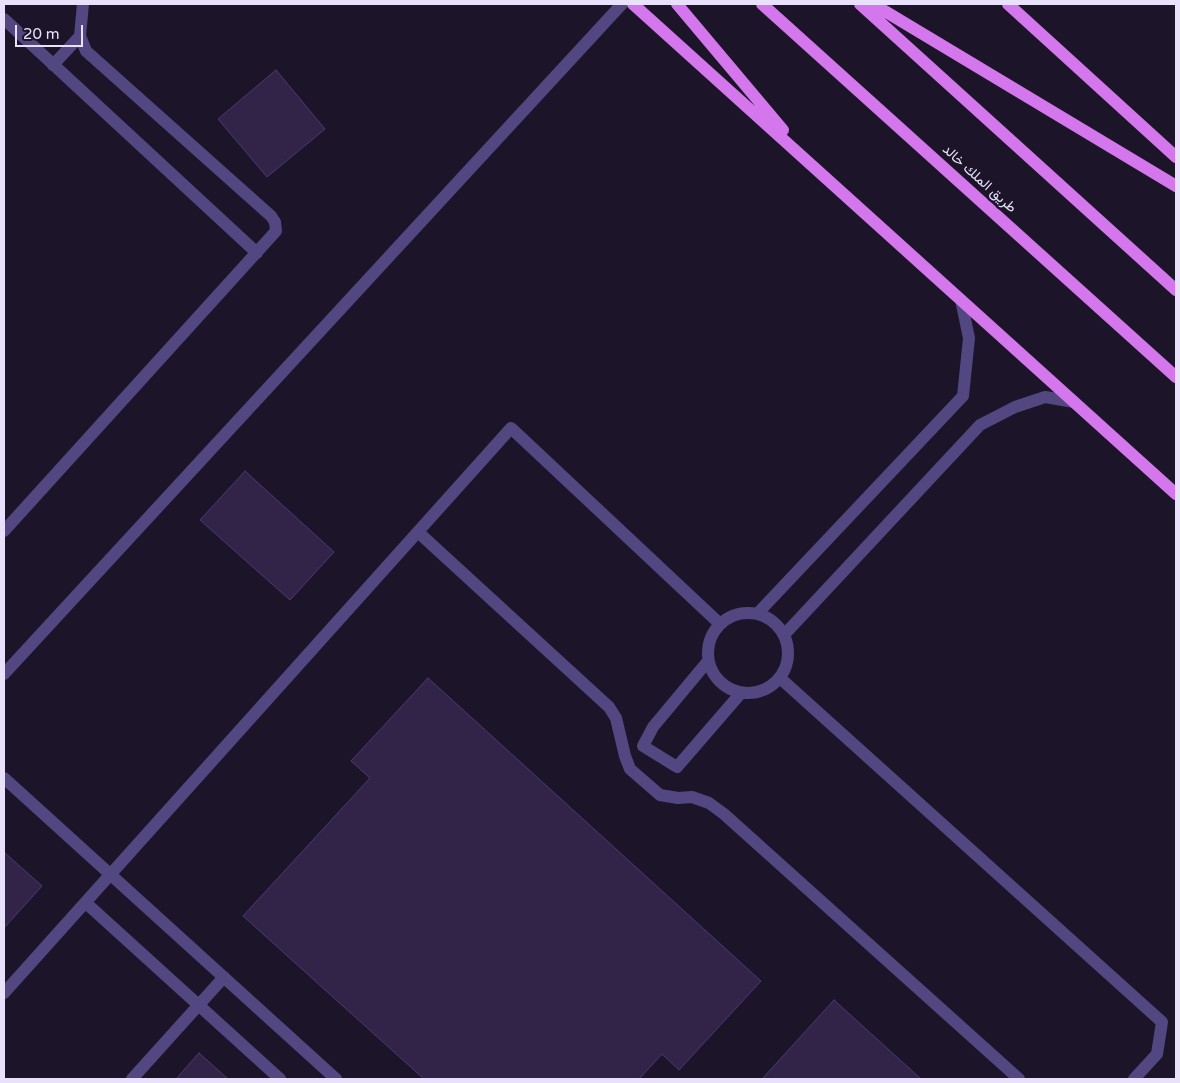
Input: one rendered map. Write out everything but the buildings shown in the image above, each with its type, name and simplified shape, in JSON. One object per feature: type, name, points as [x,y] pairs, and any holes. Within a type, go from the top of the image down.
[{"type":"main road","points":[[633,4],[1176,494]]},
{"type":"main road","points":[[677,4],[813,167]]},
{"type":"main road","name":"طريق الملك خالد","points":[[762,4],[1176,377]]},
{"type":"main road","points":[[860,4],[1176,290]]},
{"type":"main road","points":[[873,4],[1176,186]]},
{"type":"main road","points":[[1008,4],[1176,157]]},
{"type":"street","points":[[4,531],[276,231],[276,222],[271,216],[86,51],[80,36],[83,4]]},
{"type":"street","points":[[4,674],[622,4]]},
{"type":"street","points":[[4,19],[257,254]]},
{"type":"street","points":[[53,65],[80,36]]},
{"type":"street","points":[[757,614],[963,396],[969,338],[961,300]]},
{"type":"street","points":[[784,635],[980,425],[1014,407],[1045,398],[1074,402]]},
{"type":"street","points":[[4,993],[511,428],[720,624]]},
{"type":"street","points":[[418,532],[609,707],[616,718],[630,769],[660,795],[678,798],[692,797],[709,803],[724,814],[1019,1079]]},
{"type":"street","points":[[744,613],[757,614],[768,618],[784,635],[788,657],[786,668],[780,678],[763,691],[741,693],[730,690],[712,673],[708,661],[708,648],[712,635],[720,624],[731,616],[744,613]]},
{"type":"street","points":[[708,661],[652,727],[643,746],[677,767],[741,693]]},
{"type":"street","points":[[780,678],[1162,1022],[1157,1054],[1134,1079]]},
{"type":"street","points":[[4,778],[336,1079]]},
{"type":"street","points":[[86,903],[280,1079]]},
{"type":"street","points":[[132,1079],[224,978]]}]
